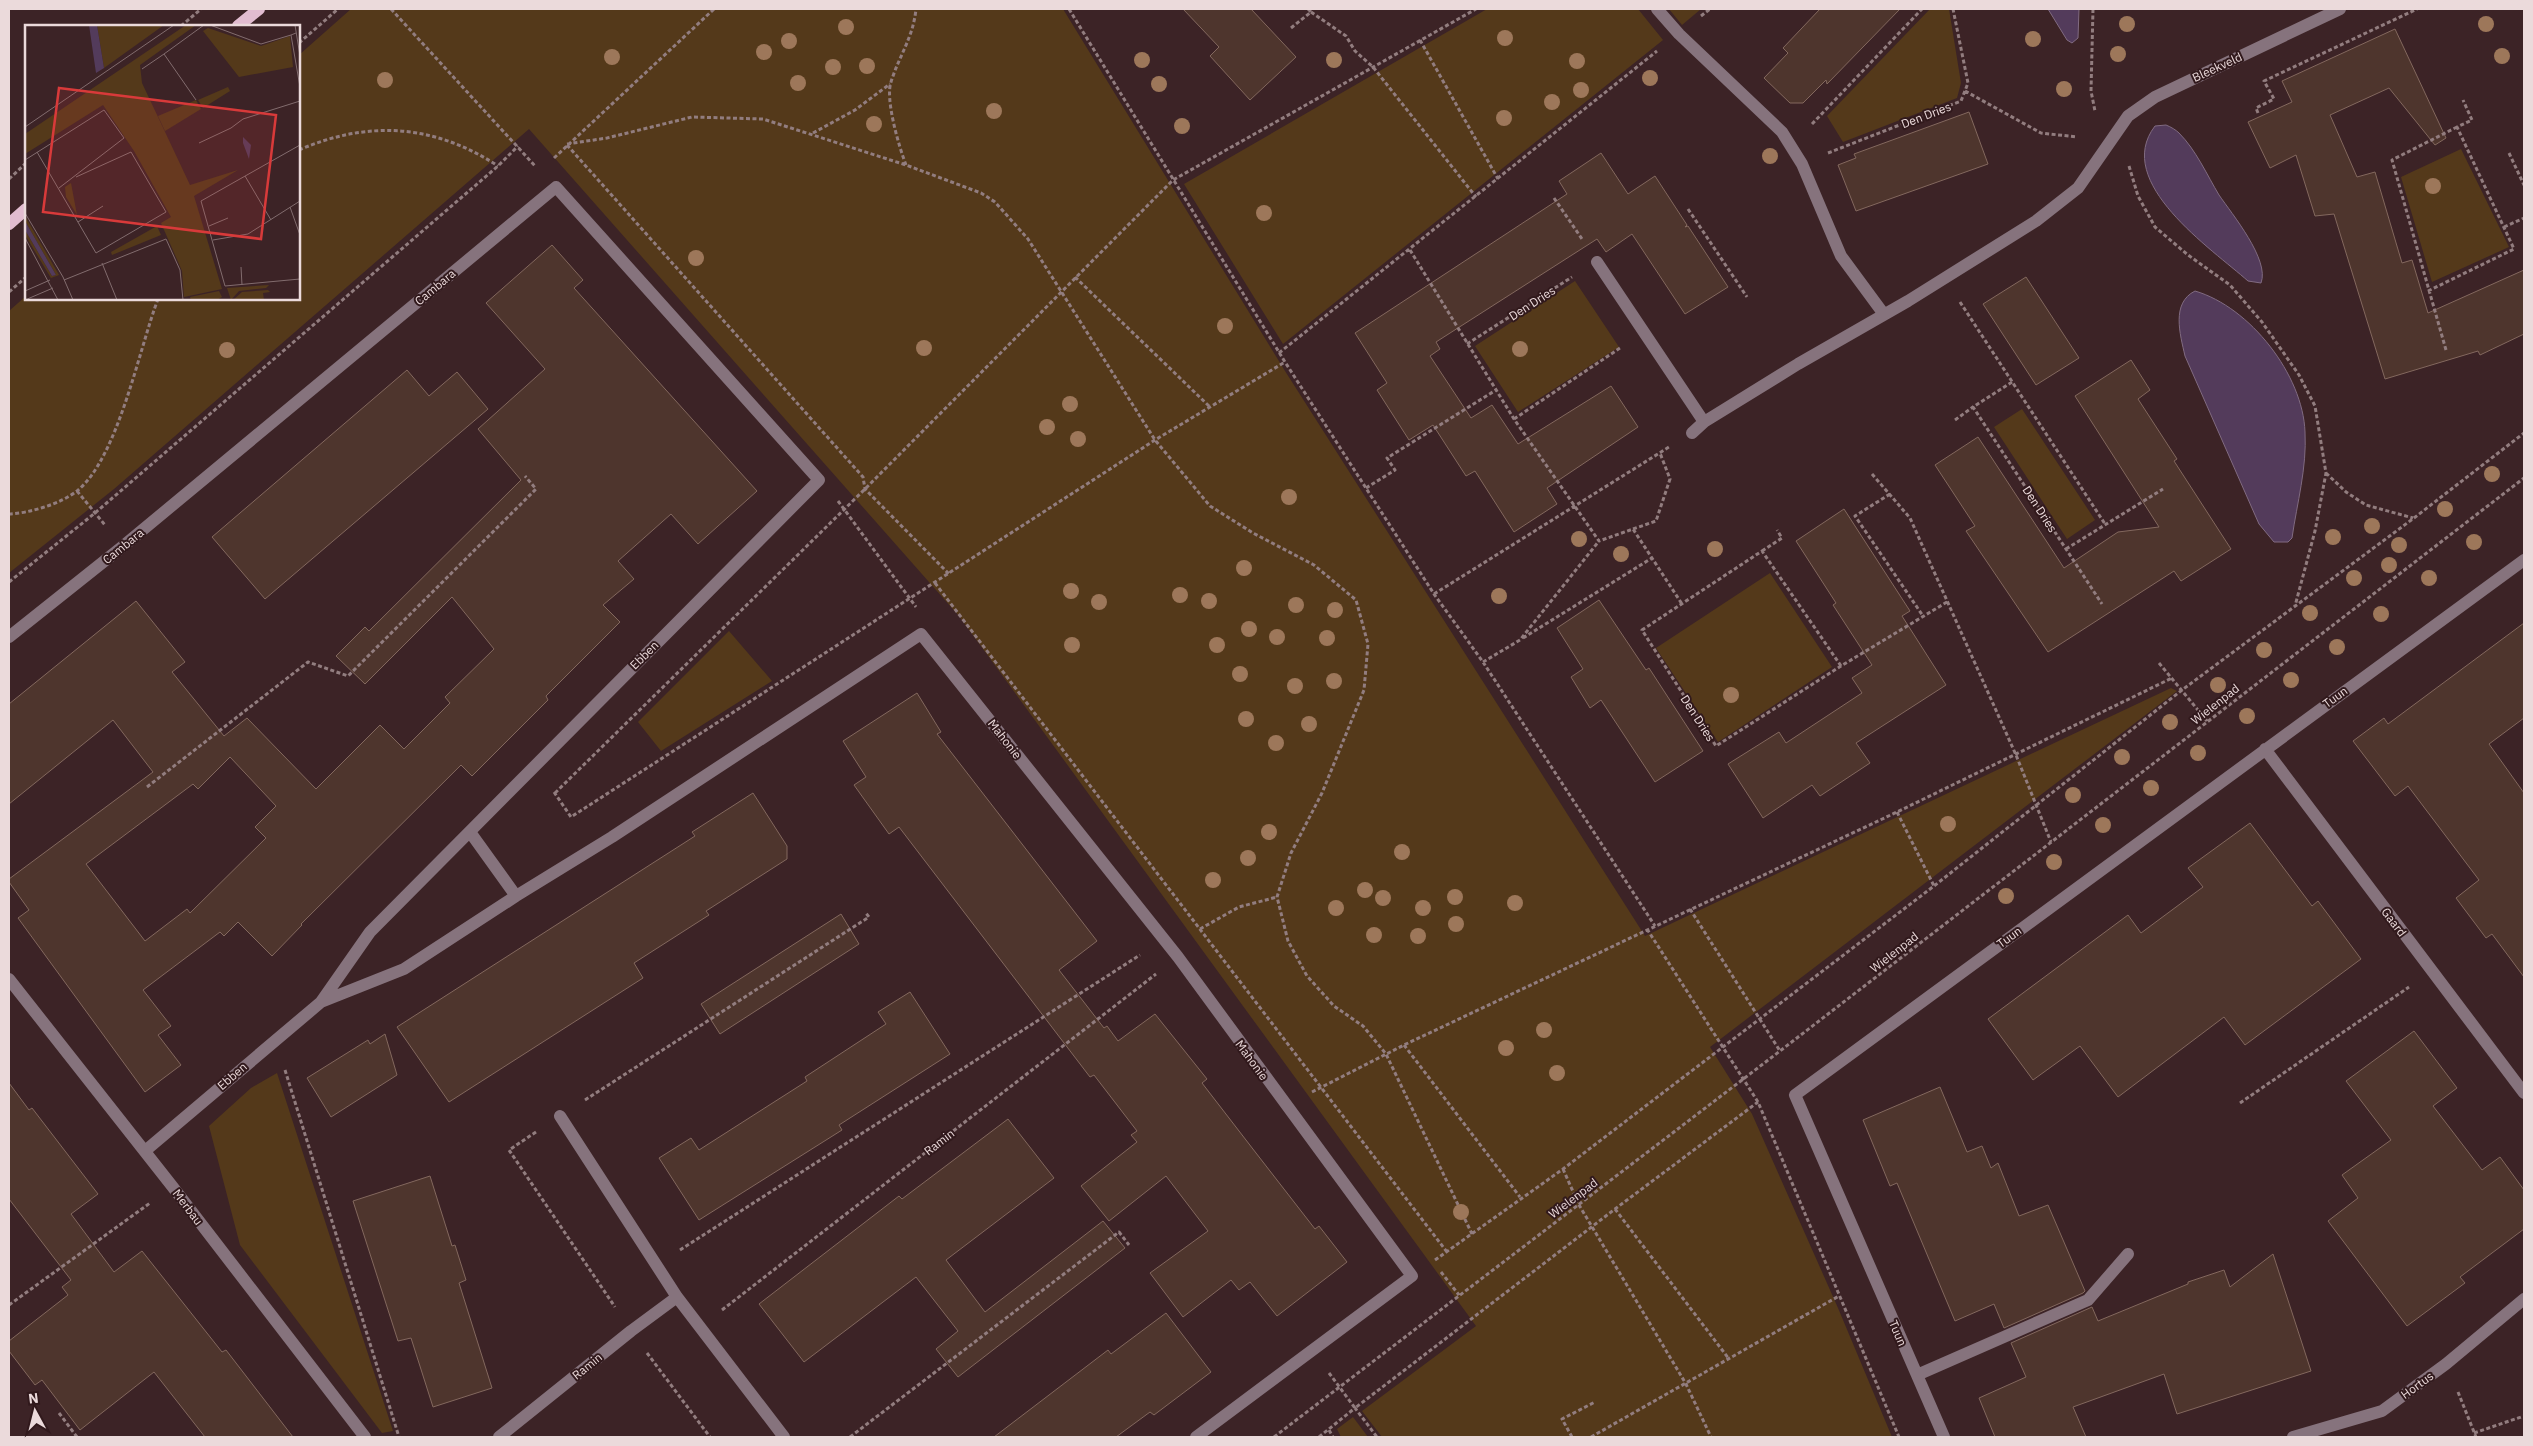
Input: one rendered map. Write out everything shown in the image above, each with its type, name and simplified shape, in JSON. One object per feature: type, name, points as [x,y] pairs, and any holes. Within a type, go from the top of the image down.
[{"type":"main road","points":[[239,25],[259,9]]},
{"type":"main road","points":[[9,224],[25,210]]},
{"type":"street","points":[[1657,9],[1679,34],[1782,132],[1802,164],[1841,256],[1883,313]]},
{"type":"street","name":"Bleekveld","points":[[2109,145],[2128,116],[2155,97],[2340,9]]},
{"type":"street","points":[[1692,433],[1704,422],[1883,313],[1945,278],[2036,221],[2078,188],[2109,145]]},
{"type":"street","points":[[556,187],[819,480]]},
{"type":"street","name":"Cambara","points":[[9,637],[122,547],[556,187]]},
{"type":"street","points":[[1597,262],[1704,422]]},
{"type":"street","name":"Ebben","points":[[145,1151],[321,1002],[370,932],[819,480]]},
{"type":"street","name":"Tuun","points":[[1944,1437],[1796,1095],[2524,560]]},
{"type":"street","name":"Ebben","points":[[321,1002],[404,969],[516,896],[606,841],[922,634]]},
{"type":"street","name":"Mahonie","points":[[922,634],[1175,954],[1285,1106],[1412,1276],[1196,1437]]},
{"type":"street","name":"Gaard","points":[[2265,749],[2524,1093]]},
{"type":"street","points":[[470,832],[516,896]]},
{"type":"street","name":"Merbau","points":[[9,979],[145,1151],[365,1437]]},
{"type":"street","points":[[560,1116],[677,1297],[784,1437]]},
{"type":"street","points":[[1917,1375],[2088,1300],[2128,1254]]},
{"type":"street","name":"Ramin","points":[[500,1437],[631,1331],[677,1297]]},
{"type":"street","name":"Hortus","points":[[2292,1437],[2382,1411],[2446,1364],[2524,1299]]},
{"type":"path","points":[[182,25],[201,9]]},
{"type":"path","points":[[300,42],[338,9]]},
{"type":"path","points":[[391,9],[518,146],[540,173],[556,187]]},
{"type":"path","points":[[540,173],[567,144],[714,9]]},
{"type":"path","points":[[813,133],[855,110],[890,83],[908,45],[916,9]]},
{"type":"path","points":[[1069,9],[1279,353],[1434,594],[1483,662],[1655,926]]},
{"type":"path","points":[[555,794],[865,489],[1173,180],[1476,9]]},
{"type":"path","points":[[1790,146],[1922,9]]},
{"type":"path","points":[[1953,9],[1968,83],[1966,91],[2041,133],[2080,137],[2097,131]]},
{"type":"path","points":[[2093,9],[2091,91],[2097,131],[2109,145],[2122,154],[2128,165],[2138,196],[2155,226],[2188,255],[2230,285],[2262,322],[2299,375],[2315,406],[2326,474],[2315,531],[2295,606]]},
{"type":"path","points":[[2258,113],[2256,108],[2274,99],[2264,81],[2417,9]]},
{"type":"path","points":[[1291,28],[1310,10],[1346,36],[1355,51],[1373,67],[1476,197]]},
{"type":"path","points":[[1279,353],[1679,34]]},
{"type":"path","points":[[1420,40],[1498,180]]},
{"type":"path","points":[[890,83],[895,135],[906,165]]},
{"type":"path","name":"Den Dries","points":[[1802,164],[1962,101],[1966,91]]},
{"type":"path","points":[[2446,350],[2392,160],[2472,120],[2463,100]]},
{"type":"path","points":[[567,144],[607,138],[692,117],[763,119],[813,133],[981,192],[995,202],[1028,239],[1155,440],[1210,506],[1314,565],[1356,600],[1368,644],[1364,690],[1322,793],[1291,853],[1277,896],[1288,941],[1307,976],[1334,1006],[1363,1026],[1386,1054],[1472,1234]]},
{"type":"path","points":[[2428,290],[2514,249],[2457,127]]},
{"type":"path","points":[[300,150],[317,142],[359,133],[408,130],[436,137],[474,151],[498,166]]},
{"type":"path","points":[[567,144],[863,477],[865,489],[949,574]]},
{"type":"path","points":[[9,582],[95,513],[498,166],[518,146]]},
{"type":"path","points":[[2509,153],[2524,185]]},
{"type":"path","points":[[9,179],[25,164]]},
{"type":"path","points":[[1554,198],[1597,262]]},
{"type":"path","points":[[1688,209],[1747,297]]},
{"type":"path","points":[[2504,227],[2524,218]]},
{"type":"path","points":[[1410,250],[1514,419],[1599,541]]},
{"type":"path","name":"Den Dries","points":[[1467,344],[1597,262]]},
{"type":"path","points":[[1075,277],[1210,407]]},
{"type":"path","points":[[9,292],[25,278]]},
{"type":"path","points":[[1945,278],[2104,524]]},
{"type":"path","points":[[9,514],[19,514],[53,503],[77,491],[95,470],[109,446],[158,300]]},
{"type":"path","points":[[1514,419],[1643,333]]},
{"type":"path","points":[[536,764],[571,817],[1155,440],[1285,362]]},
{"type":"path","points":[[1955,420],[2012,382]]},
{"type":"path","points":[[1366,488],[1395,470],[1387,458],[1496,390]]},
{"type":"path","name":"Den Dries","points":[[1973,407],[2102,604]]},
{"type":"path","points":[[1460,1294],[1432,1262],[1520,1197],[1563,1169],[1934,886],[2182,690],[2414,518],[2524,433]]},
{"type":"path","points":[[1434,594],[1667,448]]},
{"type":"path","points":[[1520,640],[1599,541],[1656,522],[1670,479],[1660,453]]},
{"type":"path","points":[[1872,474],[1910,518],[2016,754],[2051,842]]},
{"type":"path","points":[[2326,474],[2346,492],[2366,505],[2414,518]]},
{"type":"path","points":[[148,787],[308,662],[348,676],[536,489],[525,476]]},
{"type":"path","name":"Wielenpad","points":[[1274,1437],[1579,1205],[1742,1078],[1780,1051],[2524,478]]},
{"type":"path","points":[[819,480],[924,617],[922,634]]},
{"type":"path","points":[[2066,549],[2163,489]]},
{"type":"path","points":[[77,491],[122,547]]},
{"type":"path","points":[[1890,494],[1855,516],[1923,616]]},
{"type":"path","points":[[1633,529],[1682,604]]},
{"type":"path","name":"Den Dries","points":[[1777,530],[1782,538],[1642,630],[1716,746],[1840,666],[1947,602]]},
{"type":"path","points":[[1762,550],[1840,666]]},
{"type":"path","points":[[1483,662],[1652,558]]},
{"type":"path","points":[[935,583],[1447,1252]]},
{"type":"path","points":[[2159,663],[2207,721]]},
{"type":"path","points":[[1285,1106],[1404,1045],[1897,812],[2172,678]]},
{"type":"path","points":[[1897,812],[1934,886]]},
{"type":"path","name":"Ramin","points":[[700,1327],[1175,954],[1200,929],[1239,907],[1277,896]]},
{"type":"path","points":[[1690,909],[1780,1051]]},
{"type":"path","points":[[710,1437],[631,1331],[509,1150],[869,917],[865,912]]},
{"type":"path","points":[[1647,929],[1758,1102],[1899,1437]]},
{"type":"path","points":[[656,1266],[1164,940]]},
{"type":"path","points":[[2240,1103],[2432,971]]},
{"type":"path","points":[[275,1039],[399,1437]]},
{"type":"path","points":[[1404,1045],[1520,1197]]},
{"type":"path","points":[[1319,1437],[1615,1209],[1758,1102]]},
{"type":"path","points":[[1563,1169],[1579,1205],[1686,1384],[1711,1437]]},
{"type":"path","points":[[9,1305],[172,1186]]},
{"type":"path","points":[[1615,1209],[1729,1359]]},
{"type":"path","points":[[850,1437],[1119,1232],[1129,1245]]},
{"type":"path","points":[[1591,1437],[1839,1296]]},
{"type":"path","points":[[1314,1350],[1377,1437]]},
{"type":"path","points":[[2446,1364],[2476,1437]]},
{"type":"path","points":[[1572,1437],[1562,1419],[1595,1402]]},
{"type":"path","points":[[59,1413],[77,1437]]},
{"type":"path","points":[[2474,1433],[2524,1416]]},
{"type":"path","points":[[1329,1430],[1333,1437]]},
{"type":"shaded area","points":[[351,9],[1063,9],[1285,371],[1645,936],[2171,688],[2177,691],[1710,1047],[1752,1114],[1838,1308],[1892,1437],[1382,1437],[1362,1411],[1476,1326],[959,616],[529,129],[114,489],[9,573],[9,311],[25,297],[25,300],[300,300],[300,54]]},
{"type":"shaded area","points":[[1487,9],[1638,9],[1663,40],[1283,344],[1184,184]]},
{"type":"shaded area","points":[[1669,9],[1701,9],[1682,25]]},
{"type":"shaded area","points":[[1930,9],[1949,9],[1961,83],[1957,98],[1843,142],[1827,116]]},
{"type":"shaded area","points":[[2048,9],[2079,9],[2078,38],[2072,43],[2067,40]]},
{"type":"shaded area","points":[[2166,125],[2178,132],[2191,147],[2219,195],[2248,238],[2260,262],[2261,283],[2248,281],[2191,233],[2156,191],[2146,169],[2145,147],[2155,126]]},
{"type":"shaded area","points":[[2461,149],[2509,247],[2432,282],[2401,177]]},
{"type":"shaded area","points":[[1575,281],[1619,347],[1518,412],[1475,346]]},
{"type":"shaded area","points":[[2195,291],[2215,299],[2235,312],[2253,328],[2270,346],[2295,388],[2302,410],[2305,445],[2303,472],[2292,538],[2288,542],[2274,542],[2259,524],[2185,356],[2179,320],[2180,311],[2187,296]]},
{"type":"shaded area","points":[[2022,409],[2095,520],[2067,539],[1994,427]]},
{"type":"shaded area","points":[[1770,573],[1832,667],[1718,742],[1656,648]]},
{"type":"shaded area","points":[[729,631],[772,681],[661,751],[638,722]]},
{"type":"shaded area","points":[[277,1073],[393,1431],[382,1433],[240,1245],[209,1126],[251,1088]]},
{"type":"shaded area","points":[[1353,1417],[1368,1437],[1341,1437],[1337,1429]]},
{"type":"building","points":[[1183,9],[1251,9],[1296,57],[1250,100],[1210,56],[1219,47]]},
{"type":"building","points":[[1820,9],[1900,9],[1827,84],[1826,80],[1803,103],[1790,103],[1764,78],[1788,53],[1783,48]]},
{"type":"building","points":[[2395,29],[2446,138],[2435,145],[2389,88],[2330,115],[2357,177],[2375,172],[2402,263],[2412,260],[2428,313],[2524,270],[2524,334],[2480,355],[2478,351],[2385,379],[2334,214],[2315,216],[2296,155],[2270,168],[2248,122],[2292,102],[2282,81]]},
{"type":"building","points":[[1969,112],[1988,164],[1856,211],[1838,165],[1856,158],[1854,154]]},
{"type":"building","points":[[1601,153],[1628,194],[1655,176],[1687,225],[1685,227],[1688,226],[1728,287],[1685,314],[1632,234],[1606,252],[1597,239],[1436,342],[1440,349],[1430,356],[1471,418],[1492,405],[1518,444],[1611,386],[1638,427],[1547,488],[1557,504],[1514,532],[1475,471],[1466,476],[1433,425],[1409,440],[1377,390],[1387,383],[1355,333],[1567,194],[1559,181]]},
{"type":"building","points":[[552,245],[583,280],[574,288],[757,491],[698,544],[671,514],[618,561],[634,579],[603,605],[620,622],[546,696],[548,700],[472,776],[461,765],[301,924],[272,956],[238,922],[224,936],[220,932],[143,990],[171,1026],[158,1035],[181,1065],[145,1092],[18,918],[29,910],[9,882],[9,879],[153,772],[113,720],[9,804],[9,704],[136,601],[185,662],[172,672],[224,736],[247,718],[316,789],[380,725],[404,749],[450,703],[445,697],[494,649],[452,597],[365,684],[336,656],[365,627],[369,631],[521,480],[478,429],[545,369],[486,303]],"holes":[[[230,757],[276,806],[255,827],[266,838],[190,913],[187,909],[145,941],[86,864],[193,784],[198,789]]]},
{"type":"building","points":[[2026,277],[2079,358],[2036,385],[1983,304]]},
{"type":"building","points":[[2131,360],[2150,390],[2138,399],[2177,459],[2174,461],[2231,549],[2181,581],[2174,571],[2048,652],[1966,531],[1975,526],[1935,465],[1978,437],[2064,568],[2118,532],[2159,527],[2075,396]]},
{"type":"building","points":[[407,370],[429,396],[457,372],[488,409],[265,599],[212,537]]},
{"type":"building","points":[[1844,509],[1910,611],[1902,616],[1946,685],[1856,743],[1870,763],[1820,796],[1812,785],[1763,818],[1728,764],[1779,732],[1786,743],[1862,693],[1852,678],[1872,665],[1833,605],[1836,603],[1796,541]]},
{"type":"building","points":[[1599,600],[1646,670],[1649,668],[1703,751],[1655,782],[1601,700],[1590,708],[1571,677],[1583,669],[1557,628]]},
{"type":"building","points":[[2524,623],[2524,718],[2489,744],[2524,793],[2524,977],[2492,934],[2486,938],[2456,898],[2479,880],[2408,786],[2395,796],[2353,741],[2384,718],[2388,724]]},
{"type":"building","points":[[917,693],[941,732],[937,734],[1097,941],[1059,970],[1104,1028],[1107,1026],[1118,1041],[1155,1014],[1207,1079],[1202,1083],[1256,1153],[1315,1229],[1319,1226],[1347,1262],[1277,1316],[1250,1282],[1239,1290],[1231,1280],[1183,1317],[1150,1273],[1208,1231],[1166,1176],[1109,1221],[1081,1186],[1137,1142],[1131,1135],[1137,1131],[1094,1075],[1090,1077],[899,827],[889,834],[854,785],[866,777],[843,741]]},
{"type":"building","points":[[753,793],[787,846],[787,859],[706,911],[709,915],[634,963],[643,978],[449,1102],[397,1027],[695,836],[692,832]]},
{"type":"building","points":[[2250,823],[2312,906],[2318,901],[2361,959],[2245,1045],[2224,1017],[2118,1097],[2080,1046],[2033,1080],[1988,1019],[2128,915],[2141,933],[2203,887],[2188,868]]},
{"type":"building","points":[[841,914],[859,944],[720,1034],[701,1004]]},
{"type":"building","points":[[910,992],[950,1054],[839,1125],[842,1130],[699,1220],[659,1158],[691,1138],[699,1150],[807,1081],[805,1077],[886,1024],[878,1012]]},
{"type":"building","points":[[2414,1031],[2457,1088],[2433,1106],[2482,1170],[2500,1157],[2524,1190],[2524,1229],[2460,1277],[2465,1283],[2407,1326],[2328,1221],[2358,1198],[2342,1175],[2391,1140],[2346,1081]]},
{"type":"building","points":[[385,1034],[397,1075],[331,1117],[307,1078],[368,1040],[370,1044]]},
{"type":"building","points":[[9,1083],[29,1110],[32,1108],[98,1194],[71,1214],[114,1272],[142,1251],[222,1352],[226,1350],[293,1437],[205,1437],[154,1372],[80,1430],[42,1380],[35,1385],[9,1351],[9,1341],[68,1295],[62,1287],[71,1280],[9,1199]]},
{"type":"building","points":[[1940,1087],[1967,1152],[1982,1146],[1991,1168],[1998,1163],[2019,1216],[2048,1205],[2085,1291],[2083,1293],[2004,1328],[1994,1304],[1955,1321],[1897,1183],[1890,1186],[1863,1120]]},
{"type":"building","points":[[1008,1119],[1054,1178],[946,1260],[985,1312],[1103,1221],[1125,1248],[958,1377],[936,1349],[958,1331],[916,1277],[804,1362],[759,1304],[899,1196],[902,1199]]},
{"type":"building","points":[[430,1176],[452,1246],[455,1245],[466,1280],[459,1283],[492,1388],[433,1407],[411,1338],[398,1341],[353,1201]]},
{"type":"building","points":[[2273,1254],[2311,1371],[2177,1414],[2164,1374],[2073,1407],[2086,1437],[1995,1437],[1979,1398],[2026,1377],[2011,1343],[2092,1307],[2098,1321],[2188,1284],[2188,1282],[2224,1270],[2230,1287]]},
{"type":"building","points":[[1166,1313],[1211,1372],[1154,1415],[1150,1412],[1116,1437],[994,1437],[1108,1350],[1111,1354]]}]
